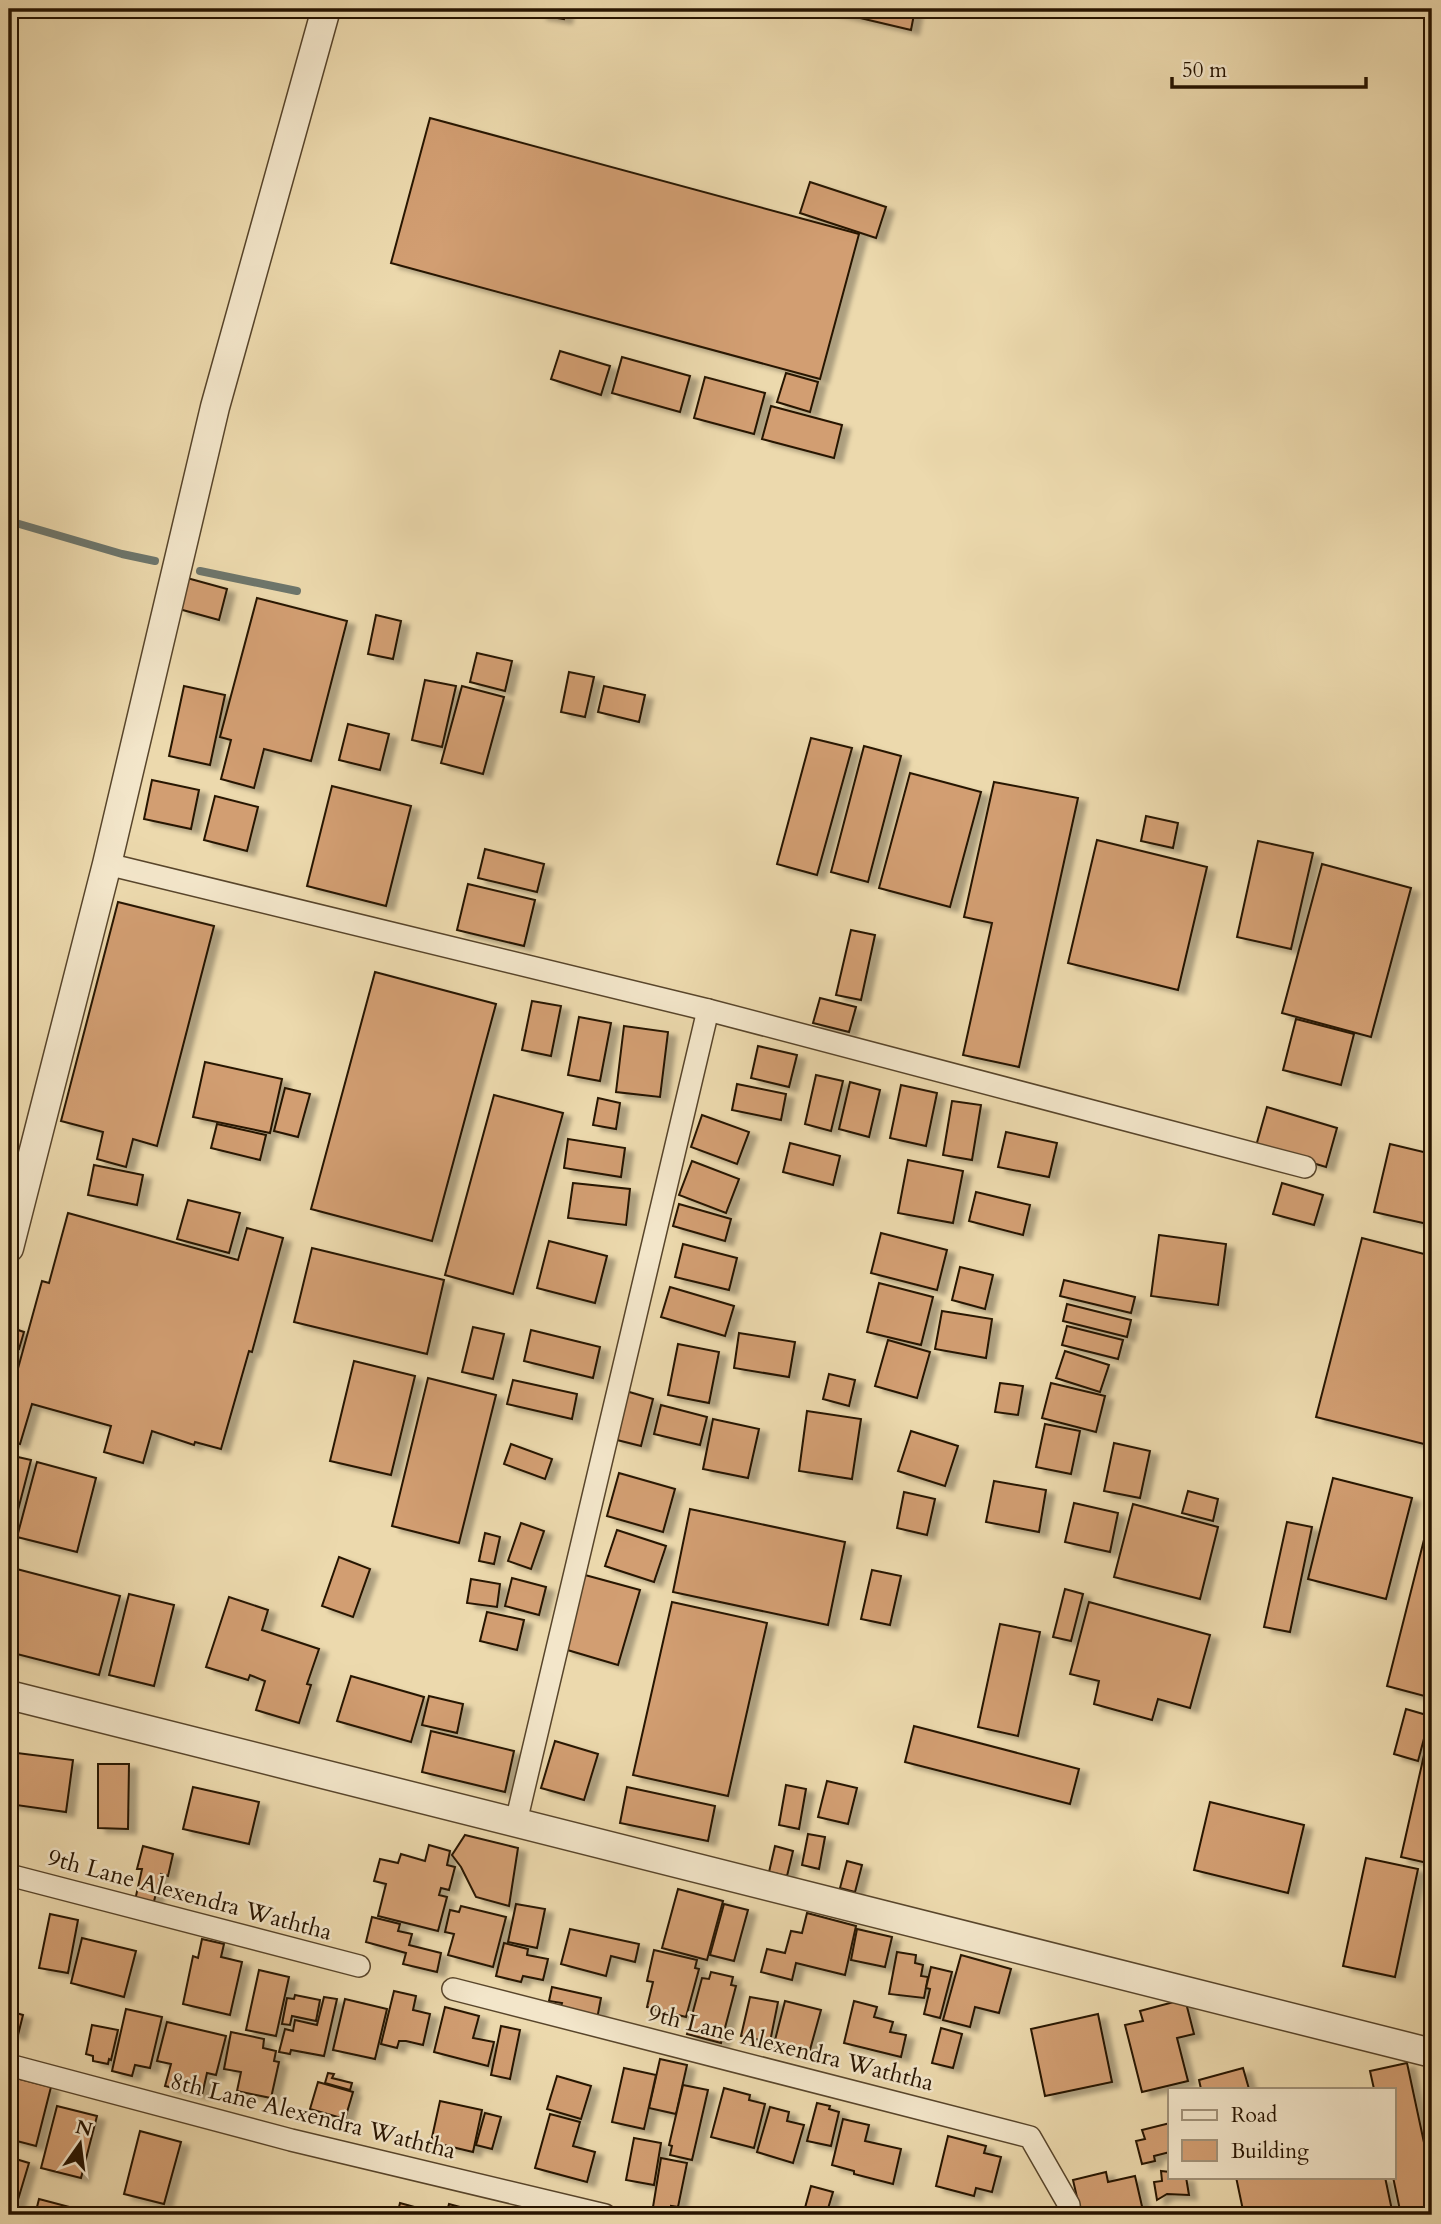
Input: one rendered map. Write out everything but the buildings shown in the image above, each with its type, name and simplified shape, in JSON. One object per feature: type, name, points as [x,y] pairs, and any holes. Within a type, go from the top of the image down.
[{"type":"street","points":[[9,1248],[107,864],[215,407],[326,9]]},
{"type":"street","points":[[107,864],[708,1010],[1305,1167]]},
{"type":"street","points":[[516,1822],[708,1010]]},
{"type":"street","points":[[9,1695],[1432,2053]]},
{"type":"street","name":"9th Lane Alexendra Waththa","points":[[9,1875],[359,1966]]},
{"type":"street","name":"9th Lane Alexendra Waththa","points":[[453,1989],[1030,2137],[1069,2205],[1070,2215]]},
{"type":"street","name":"8th Lane Alexendra Waththa","points":[[9,2066],[291,2140],[606,2215]]},
{"type":"waterway","points":[[9,521],[155,561]]},
{"type":"waterway","points":[[200,571],[297,591]]}]
